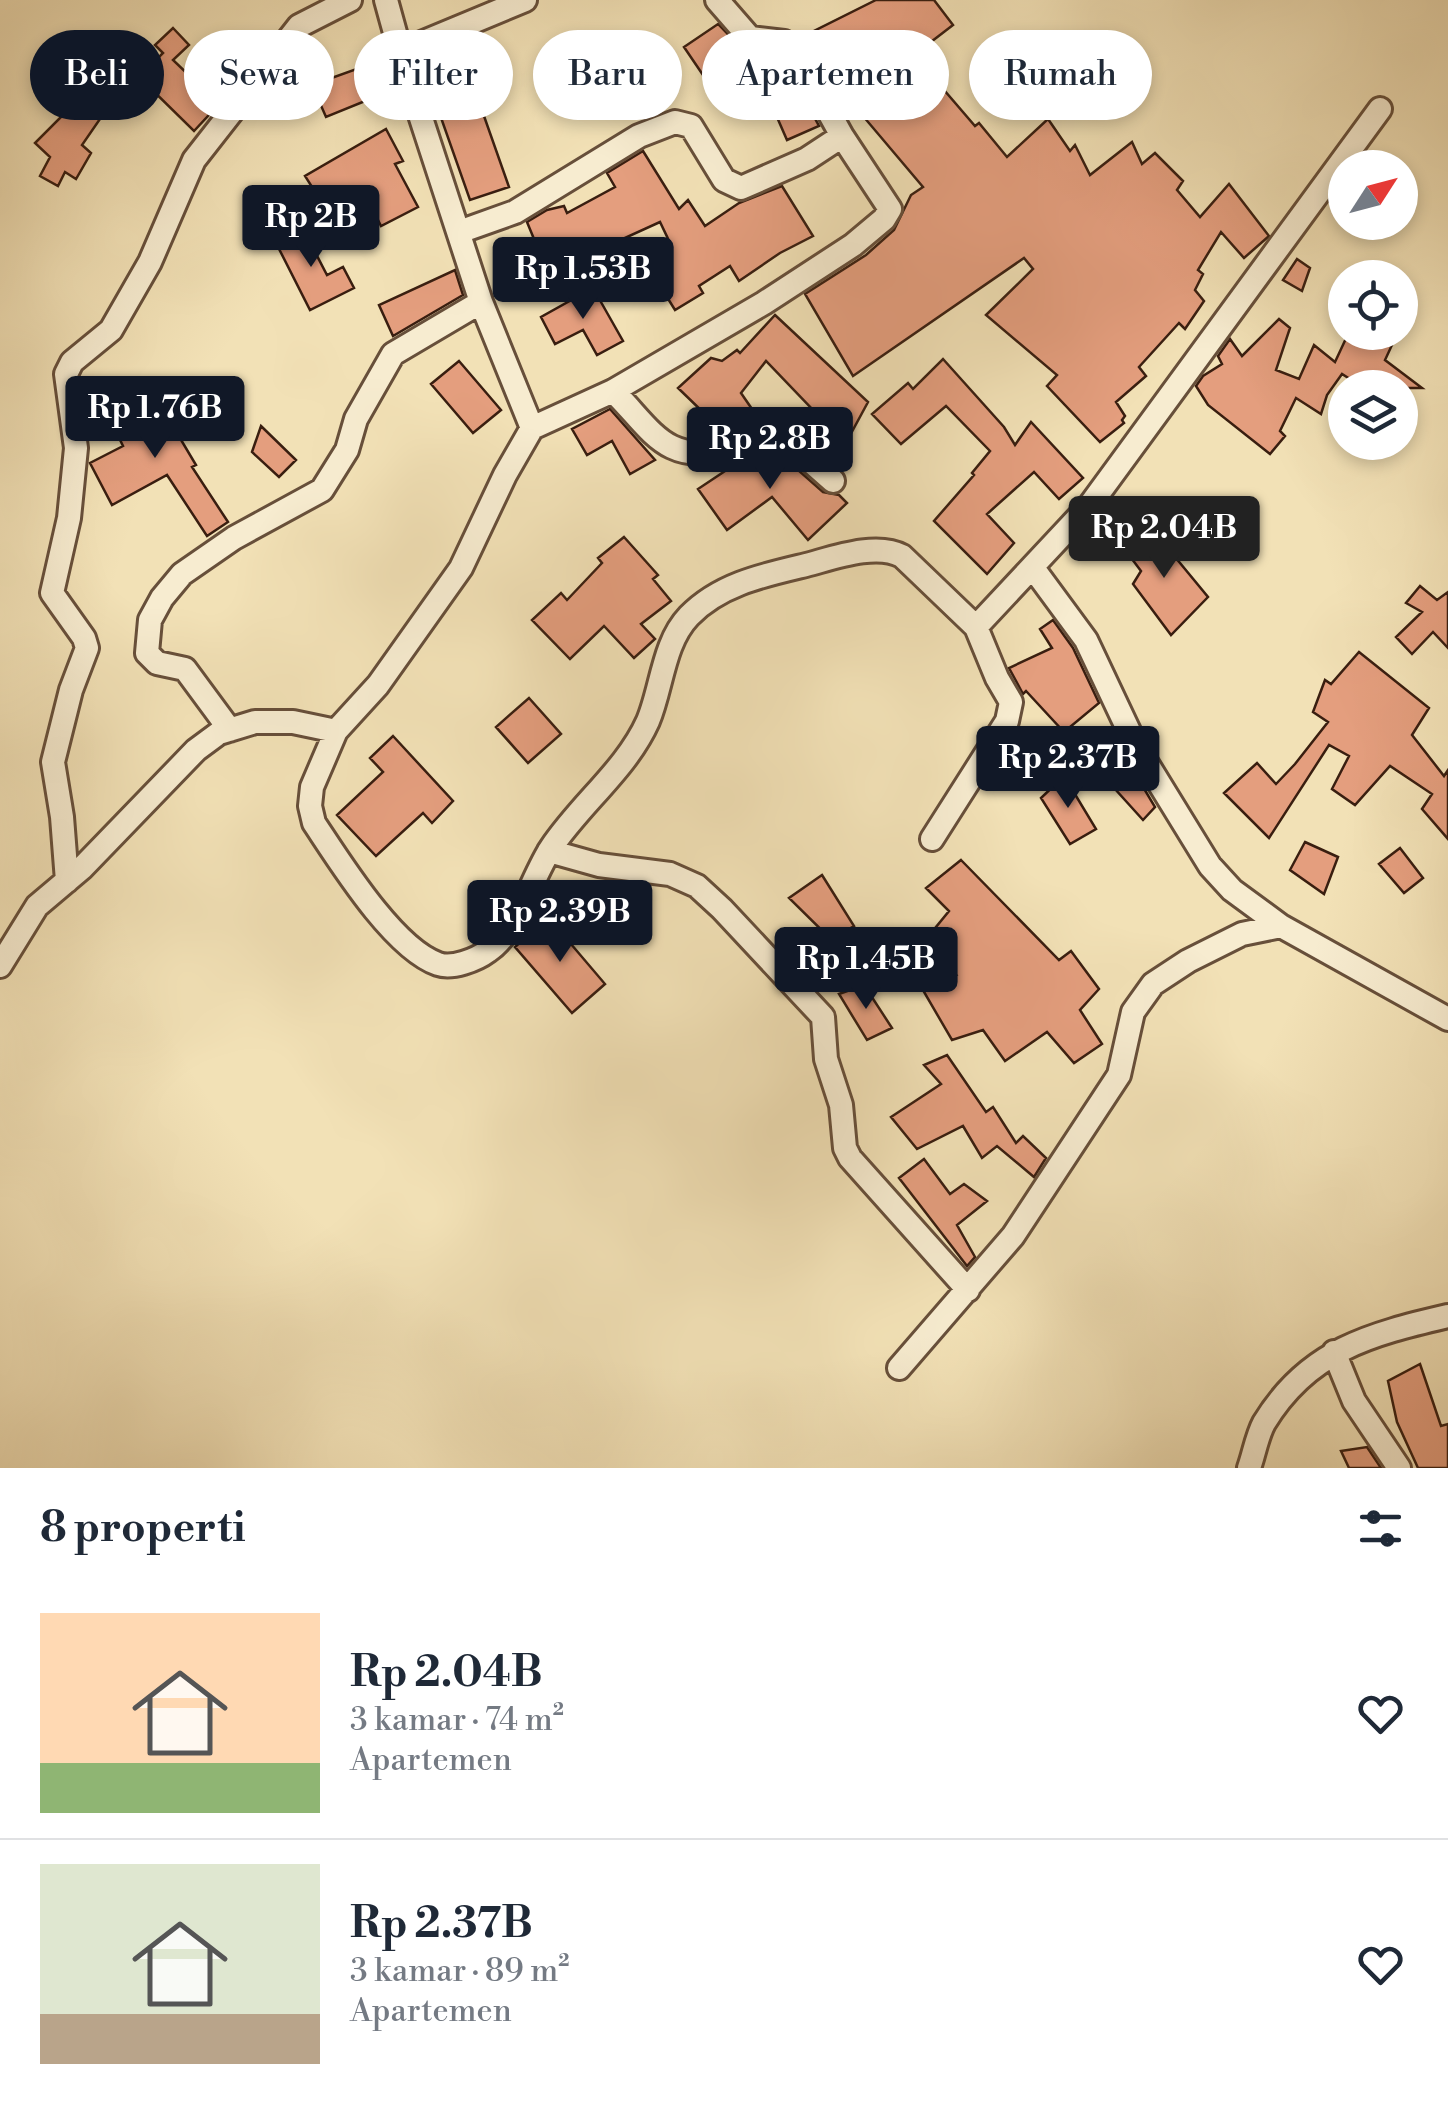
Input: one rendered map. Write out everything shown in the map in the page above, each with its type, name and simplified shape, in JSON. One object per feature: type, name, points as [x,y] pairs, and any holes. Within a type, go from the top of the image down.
[{"type":"street","points":[[66,881],[53,762],[71,690],[88,648],[52,593],[69,518],[76,448],[66,374],[72,362],[110,330],[150,262],[194,160],[299,26],[350,0]]},
{"type":"street","points":[[386,0],[394,30]]},
{"type":"street","points":[[453,30],[525,0]]},
{"type":"street","points":[[717,0],[750,38],[784,42],[800,60],[842,136],[890,208],[884,219],[854,246],[764,303],[613,391],[532,428],[461,568],[378,685],[336,732],[312,787],[310,806],[314,822],[375,910],[414,951],[440,965],[458,964],[490,951],[575,814],[633,751],[649,718],[676,632],[690,614],[717,594],[770,574],[841,556],[888,551],[902,556],[976,627],[1012,708],[1007,722],[932,839]]},
{"type":"street","points":[[976,627],[1090,506],[1380,109]]},
{"type":"street","points":[[422,120],[481,302],[532,428]]},
{"type":"street","points":[[459,232],[515,212],[639,136],[674,122],[691,126],[724,180],[742,188],[807,158],[842,136]]},
{"type":"street","points":[[230,730],[185,669],[157,663],[147,653],[150,620],[162,598],[182,574],[203,559],[322,490],[348,450],[356,419],[393,354],[481,302]]},
{"type":"street","points":[[613,391],[649,433],[678,451],[713,451],[774,430],[832,481]]},
{"type":"street","points":[[1033,568],[1086,640],[1135,744],[1210,866],[1232,890],[1280,926],[1448,1019]]},
{"type":"street","points":[[0,966],[37,906],[196,750],[220,732],[254,722],[294,722],[336,732]]},
{"type":"street","points":[[549,851],[599,865],[670,874],[697,886],[784,973],[823,1017],[826,1059],[841,1104],[844,1148],[968,1290]]},
{"type":"street","points":[[898,1368],[1013,1236],[1119,1075],[1133,1012],[1153,984],[1242,934],[1280,926]]},
{"type":"street","points":[[1249,1468],[1262,1426],[1286,1394],[1334,1352],[1370,1336],[1448,1316]]},
{"type":"street","points":[[1334,1352],[1354,1401],[1400,1468]]},
{"type":"building","points":[[876,0],[934,0],[953,25],[946,30],[816,30]]},
{"type":"building","points":[[173,28],[184,40],[184,50],[173,60],[184,71],[184,120],[204,120],[194,131],[164,102],[164,36]]},
{"type":"building","points":[[702,35],[702,74],[684,47]]},
{"type":"building","points":[[354,70],[354,106],[334,114],[334,77]]},
{"type":"building","points":[[949,96],[975,126],[979,123],[1007,157],[1047,120],[1070,151],[1075,145],[1090,175],[1132,142],[1142,164],[1155,153],[1183,181],[1177,190],[1200,217],[1229,184],[1269,236],[1244,258],[1221,232],[1198,270],[1203,274],[1195,290],[1204,301],[1185,329],[1179,323],[1139,367],[1146,376],[1116,402],[1125,416],[1124,423],[1100,442],[1047,386],[1057,375],[986,315],[1033,269],[1024,258],[853,376],[805,294],[866,255],[894,230],[911,195],[923,187],[866,120],[949,120]]},
{"type":"building","points":[[58,120],[99,120],[82,145],[91,153],[76,179],[65,172],[58,186],[40,176],[50,157],[35,143]]},
{"type":"building","points":[[442,120],[485,120],[509,187],[470,200]]},
{"type":"building","points":[[778,120],[816,120],[819,126],[787,140]]},
{"type":"building","points":[[386,129],[403,161],[395,164],[418,207],[381,226],[367,198],[333,220],[305,176]]},
{"type":"building","points":[[643,151],[679,209],[688,200],[705,226],[739,203],[782,186],[813,236],[739,281],[730,266],[699,286],[703,293],[675,310],[644,260],[671,245],[660,222],[548,273],[527,222],[547,210],[564,206],[567,213],[615,187],[607,173]]},
{"type":"building","points":[[301,225],[327,275],[343,267],[354,288],[310,310],[274,239]]},
{"type":"building","points":[[1297,259],[1310,268],[1302,291],[1283,280]]},
{"type":"building","points":[[455,270],[463,295],[393,336],[379,305]]},
{"type":"building","points":[[593,288],[623,341],[597,355],[583,330],[555,344],[541,317]]},
{"type":"building","points":[[775,315],[868,402],[835,463],[798,430],[812,409],[766,361],[741,393],[754,412],[741,426],[726,433],[701,437],[696,432],[707,416],[678,388],[711,358],[722,361],[737,350],[740,353]]},
{"type":"building","points":[[1279,319],[1290,328],[1276,370],[1299,379],[1314,345],[1335,362],[1341,350],[1390,350],[1385,360],[1398,370],[1328,370],[1328,394],[1321,414],[1296,398],[1280,431],[1285,436],[1270,454],[1208,405],[1196,386],[1203,376],[1222,364],[1218,356],[1230,339],[1242,356]]},
{"type":"building","points":[[943,359],[1004,427],[1015,445],[1031,422],[1083,478],[1059,499],[1034,472],[987,514],[1014,543],[987,574],[934,521],[990,451],[946,406],[901,444],[872,414],[908,383],[913,389]]},
{"type":"building","points":[[459,361],[501,410],[473,433],[431,384]]},
{"type":"building","points":[[159,392],[174,419],[171,423],[196,465],[192,467],[228,522],[207,536],[167,475],[112,505],[90,463],[123,446],[110,419]]},
{"type":"building","points":[[610,409],[655,460],[630,474],[612,441],[587,455],[572,429]]},
{"type":"building","points":[[261,426],[296,460],[279,477],[252,452]]},
{"type":"building","points":[[766,447],[778,457],[780,454],[823,492],[839,495],[847,503],[808,540],[772,497],[727,530],[698,489],[731,467],[727,463]]},
{"type":"building","points":[[1152,529],[1208,597],[1171,635],[1133,584],[1141,571],[1123,547]]},
{"type":"building","points":[[624,537],[658,575],[653,579],[671,601],[641,624],[655,639],[634,658],[604,626],[570,659],[532,620],[561,593],[567,600],[602,563],[598,558]]},
{"type":"building","points":[[1420,586],[1437,600],[1448,592],[1448,648],[1433,632],[1412,654],[1396,637],[1422,612],[1406,603]]},
{"type":"building","points":[[1053,620],[1073,648],[1099,703],[1064,732],[1026,691],[1023,694],[1009,668],[1052,648],[1040,629]]},
{"type":"building","points":[[1359,652],[1429,708],[1412,735],[1444,776],[1448,770],[1448,839],[1422,809],[1432,794],[1390,766],[1355,805],[1332,789],[1349,756],[1329,745],[1269,838],[1224,793],[1257,763],[1276,784],[1328,722],[1313,712],[1325,680],[1331,684]]},
{"type":"building","points":[[529,698],[561,734],[528,763],[496,727]]},
{"type":"building","points":[[393,736],[453,801],[432,823],[423,813],[376,856],[337,815],[383,772],[370,758]]},
{"type":"building","points":[[1121,750],[1155,807],[1143,820],[1106,779]]},
{"type":"building","points":[[1064,776],[1096,829],[1070,844],[1041,798]]},
{"type":"building","points":[[1305,842],[1338,857],[1324,894],[1290,870]]},
{"type":"building","points":[[1400,848],[1423,878],[1404,893],[1379,864]]},
{"type":"building","points":[[961,860],[1059,960],[1071,951],[1099,989],[1080,1010],[1102,1044],[1074,1063],[1047,1032],[1005,1061],[983,1030],[952,1040],[920,985],[956,975],[923,943],[949,911],[926,888]]},
{"type":"building","points":[[822,875],[854,926],[844,932],[856,964],[789,898]]},
{"type":"building","points":[[548,917],[605,984],[572,1013],[515,947]]},
{"type":"building","points":[[864,985],[892,1028],[867,1040],[839,994]]},
{"type":"building","points":[[947,1055],[986,1112],[993,1107],[1016,1143],[1023,1136],[1046,1158],[1034,1177],[997,1146],[982,1158],[963,1126],[917,1149],[891,1117],[941,1084],[924,1065]]},
{"type":"building","points":[[924,1159],[950,1194],[964,1184],[987,1201],[957,1225],[975,1257],[967,1266],[899,1178]]},
{"type":"building","points":[[1420,1364],[1441,1426],[1448,1424],[1448,1468],[1418,1468],[1397,1422],[1388,1381]]},
{"type":"building","points":[[1367,1447],[1381,1468],[1349,1468],[1341,1451]]}]
